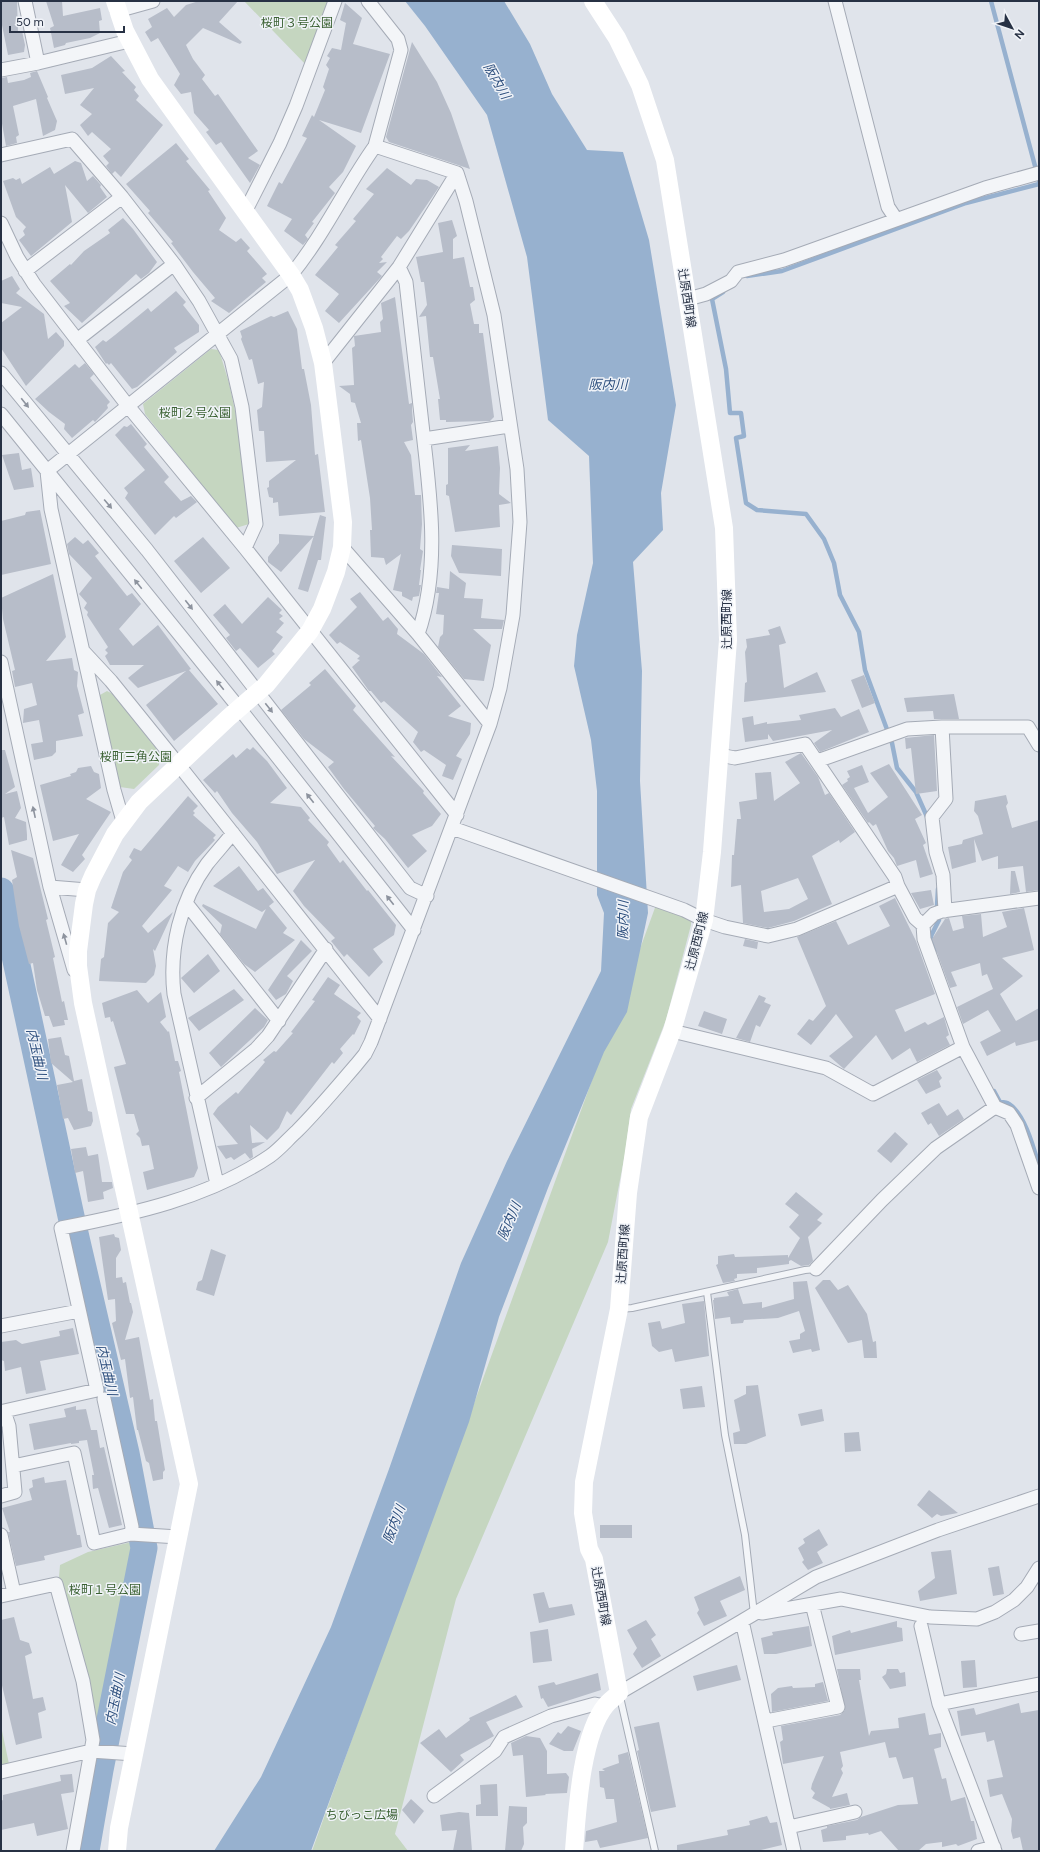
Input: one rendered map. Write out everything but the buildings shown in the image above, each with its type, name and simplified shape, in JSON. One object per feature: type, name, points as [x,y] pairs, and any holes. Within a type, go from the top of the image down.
[{"type":"street","points":[[25,1],[38,62]]},
{"type":"street","points":[[83,1003],[78,966],[80,922],[87,890],[100,862],[124,821],[139,802],[239,708],[258,693],[310,632],[324,603],[336,572],[342,548],[343,522],[341,495],[319,344],[314,328],[300,290],[291,275],[150,79],[129,41],[116,6],[153,1]]},
{"type":"street","points":[[245,212],[280,143],[296,106],[335,1]]},
{"type":"street","points":[[47,471],[291,275],[306,256],[374,146],[401,50],[398,40],[368,1]]},
{"type":"street","name":"辻原西町線","points":[[593,1],[617,38],[640,85],[665,160],[724,528],[728,640],[712,852],[704,920],[672,1031],[639,1117],[628,1193],[619,1308],[586,1474],[583,1513],[589,1549],[594,1559],[619,1693]]},
{"type":"street","points":[[835,1],[888,207],[896,219]]},
{"type":"street","points":[[1,70],[129,41]]},
{"type":"street","points":[[1,155],[72,139],[122,197],[174,264],[199,301],[231,359],[235,371],[249,457],[256,524],[245,548]]},
{"type":"street","points":[[374,146],[457,173]]},
{"type":"street","points":[[322,363],[399,267],[457,173]]},
{"type":"street","points":[[1,1496],[15,1492],[9,1426],[2,1409],[97,1390],[61,1228],[130,1214],[187,1197],[243,1172],[271,1155],[306,1121],[365,1054],[380,1019],[458,815],[490,724],[508,649],[516,584],[520,500],[494,315],[466,201],[457,173]]},
{"type":"street","points":[[688,299],[706,294],[731,281],[738,272],[784,260],[985,188],[1035,174]]},
{"type":"street","points":[[25,271],[122,197]]},
{"type":"street","points":[[1,223],[25,271],[77,340],[128,406],[245,548],[310,632],[458,815]]},
{"type":"street","points":[[77,340],[174,264]]},
{"type":"street","points":[[399,267],[406,282],[430,494],[433,544],[426,612],[418,634]]},
{"type":"street","points":[[1,373],[67,455],[147,550],[410,888],[427,896]]},
{"type":"street","points":[[1,414],[239,708],[414,930]]},
{"type":"street","points":[[424,438],[510,426]]},
{"type":"street","points":[[47,471],[51,509],[114,790],[124,821]]},
{"type":"street","points":[[342,548],[418,634],[490,724]]},
{"type":"street","points":[[83,650],[111,681],[178,764],[380,1019]]},
{"type":"street","points":[[1,662],[50,887],[83,1003],[189,1484],[119,1828],[117,1851]]},
{"type":"street","points":[[817,761],[907,729],[1033,726],[1039,745]]},
{"type":"street","points":[[940,912],[943,875],[936,852],[932,817],[946,799],[942,727]]},
{"type":"street","points":[[720,755],[735,758],[805,744],[895,877],[898,886],[915,918],[923,925],[924,939],[963,1047],[995,1106],[1009,1113],[1017,1125],[1039,1188]]},
{"type":"street","points":[[452,828],[684,910],[704,920],[725,927],[768,936],[797,929],[898,886]]},
{"type":"street","points":[[216,1184],[174,994],[172,976],[176,937],[186,903],[206,865],[233,833]]},
{"type":"street","points":[[50,887],[87,890]]},
{"type":"street","points":[[923,925],[940,912],[1039,898]]},
{"type":"street","points":[[186,903],[279,1021]]},
{"type":"street","points":[[196,1098],[256,1049],[279,1021],[326,949]]},
{"type":"street","points":[[672,1031],[826,1068],[873,1094],[963,1047]]},
{"type":"street","points":[[816,1269],[882,1200],[936,1148],[995,1106]]},
{"type":"street","points":[[1,1326],[79,1310]]},
{"type":"street","points":[[104,1399],[132,1527],[131,1534]]},
{"type":"street","points":[[13,1466],[74,1453],[94,1543],[131,1534],[178,1537]]},
{"type":"street","points":[[574,1851],[585,1756],[594,1727],[605,1706],[619,1693],[816,1577],[938,1530],[1039,1496]]},
{"type":"street","points":[[1,1535],[7,1595],[56,1584],[82,1681],[94,1740],[73,1851]]},
{"type":"street","points":[[754,1614],[841,1599],[930,1618],[977,1619],[995,1612],[1014,1600],[1027,1587],[1039,1568]]},
{"type":"street","points":[[766,1721],[838,1707],[812,1604]]},
{"type":"street","points":[[742,1621],[766,1721],[794,1851]]},
{"type":"street","points":[[921,1626],[940,1704],[994,1849],[978,1851]]},
{"type":"street","points":[[1021,1634],[1039,1631]]},
{"type":"street","points":[[940,1704],[1039,1684]]},
{"type":"street","points":[[434,1796],[495,1751],[504,1737],[551,1716],[594,1704],[605,1706]]},
{"type":"street","points":[[1,1772],[91,1751],[134,1754]]},
{"type":"street","points":[[789,1827],[855,1812]]},
{"type":"lane","points":[[619,1308],[632,1308],[805,1270],[816,1269]]},
{"type":"lane","points":[[707,1292],[725,1435],[745,1535],[754,1614]]},
{"type":"lane","points":[[619,1693],[655,1851]]},
{"type":"green space","name":"桜町３号公園","points":[[244,1],[330,1],[307,66]]},
{"type":"green space","name":"桜町２号公園","points":[[211,349],[219,350],[229,383],[237,420],[249,524],[236,528],[145,414],[143,404]]},
{"type":"green space","name":"桜町三角公園","points":[[107,691],[113,694],[159,752],[159,765],[134,789],[120,787],[99,698],[100,695]]},
{"type":"green space","name":"ちびっこ広場","points":[[656,905],[691,919],[691,925],[666,1020],[631,1109],[625,1154],[608,1242],[456,1599],[395,1834],[408,1851],[312,1851],[377,1669]]},
{"type":"green space","name":"桜町１号公園","points":[[132,1542],[151,1543],[156,1549],[142,1612],[133,1639],[130,1673],[114,1741],[99,1740],[89,1678],[59,1577],[60,1565],[88,1552]]},
{"type":"green space","points":[[1,1726],[9,1764],[1,1766]]},
{"type":"water","name":"阪内川","points":[[405,1],[504,1],[530,44],[552,94],[587,150],[623,152],[649,240],[676,405],[661,493],[663,530],[633,562],[642,671],[640,781],[648,913],[627,1012],[604,1052],[548,1188],[499,1317],[469,1422],[311,1851],[214,1851],[261,1777],[331,1627],[389,1469],[461,1263],[507,1161],[601,971],[604,913],[597,895],[597,791],[591,740],[574,666],[577,635],[593,563],[589,456],[548,420],[527,257],[487,115],[425,26]]},
{"type":"waterway","points":[[991,1],[1039,181]]},
{"type":"waterway","points":[[747,276],[782,271],[966,203],[1039,184]]},
{"type":"waterway","points":[[723,292],[712,299],[726,369],[730,413],[741,413],[744,436],[736,438],[746,503],[757,510],[806,514],[824,539],[834,563],[840,595],[859,632],[865,670],[892,743],[897,768],[916,792],[928,819]]},
{"type":"waterway","points":[[935,950],[931,936],[939,920],[937,906],[938,889]]},
{"type":"waterway","name":"内玉曲川","points":[[1,891],[71,1216],[126,1453],[144,1548],[100,1770],[86,1851]]},
{"type":"waterway","points":[[994,1091],[1000,1102],[1008,1103],[1020,1116],[1028,1132],[1039,1166]]}]
